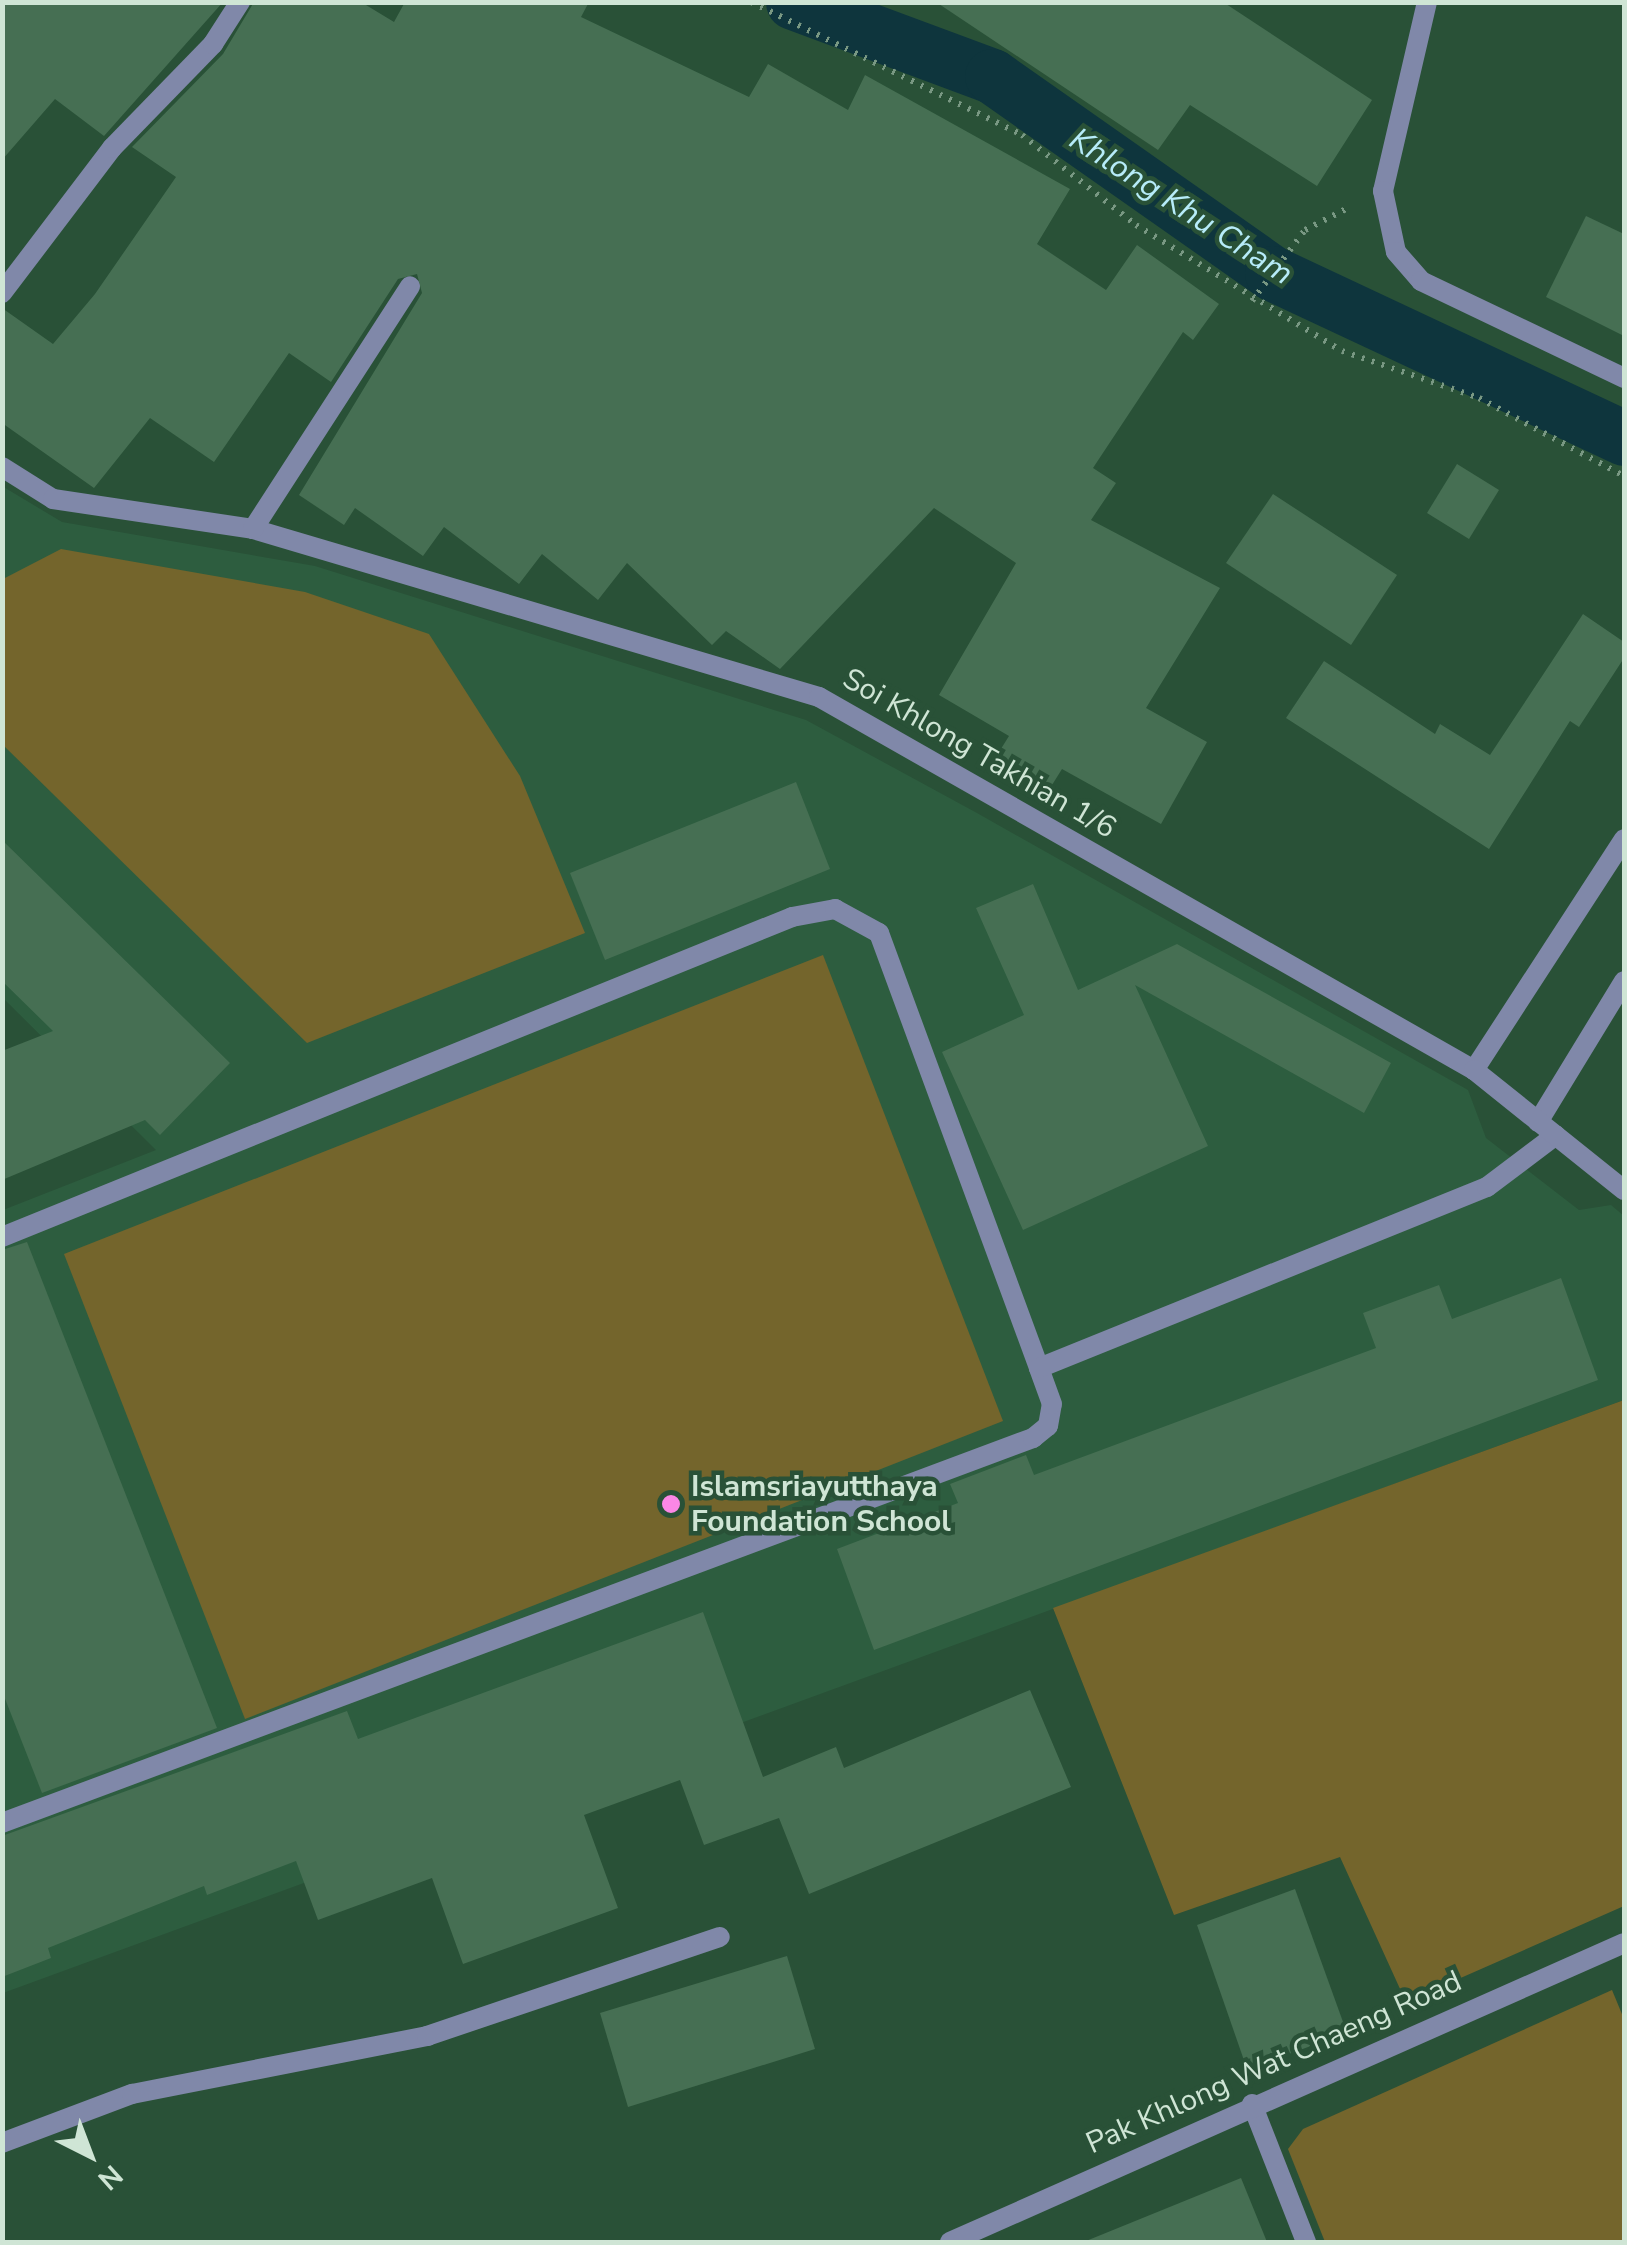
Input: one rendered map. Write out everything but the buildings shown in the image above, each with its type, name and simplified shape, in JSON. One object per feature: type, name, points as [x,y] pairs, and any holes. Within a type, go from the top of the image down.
[{"type":"street","points":[[2,293],[112,148],[240,2]]},
{"type":"street","points":[[1427,2],[1383,190],[1396,252],[1422,281],[1624,378]]},
{"type":"street","points":[[253,529],[410,286]]},
{"type":"street","name":"Soi Khlong Takhian 1/6","points":[[2,467],[53,498],[253,529],[819,697],[1474,1070],[1624,1190]]},
{"type":"street","points":[[1474,1070],[1624,840]]},
{"type":"street","points":[[2,1237],[774,924],[835,909],[878,933],[1052,1404],[1048,1426],[1033,1438],[2,1823]]},
{"type":"street","points":[[1538,1122],[1624,981]]},
{"type":"street","points":[[1039,1368],[1487,1187],[1556,1135]]},
{"type":"street","points":[[2,2144],[132,2094],[427,2036],[720,1937]]},
{"type":"street","name":"Pak Khlong Wat Chaeng Road","points":[[950,2242],[1252,2104],[1624,1943]]},
{"type":"street","points":[[1252,2104],[1306,2242]]},
{"type":"path","points":[[751,2],[1022,135],[1252,301],[1342,351],[1479,398],[1624,476]]},
{"type":"path","points":[[1252,301],[1305,230],[1383,190]]},
{"type":"shaded area","name":"Islamsriayutthaya Foundation School","points":[[2,486],[62,522],[315,566],[806,720],[977,813],[1468,1090],[1486,1138],[1579,1210],[1611,1205],[1624,1216],[1624,1400],[3,1993],[3,1210],[156,1150],[3,998]]},
{"type":"shaded area","points":[[61,549],[305,592],[429,634],[520,776],[585,933],[307,1043],[3,745],[3,579]]},
{"type":"shaded area","points":[[823,955],[1003,1421],[245,1719],[64,1254]]},
{"type":"shaded area","points":[[1624,1400],[1624,1906],[1406,2002],[1340,1857],[1174,1915],[1053,1608]]},
{"type":"shaded area","points":[[1612,1990],[1624,2019],[1624,2242],[1325,2242],[1288,2149],[1303,2129]]},
{"type":"waterway","name":"Khlong Khu Cham","points":[[793,2],[992,76],[1272,273],[1624,438]]},
{"type":"place","name":"Islamsriayutthaya Foundation School","points":[[671,1504]]}]
